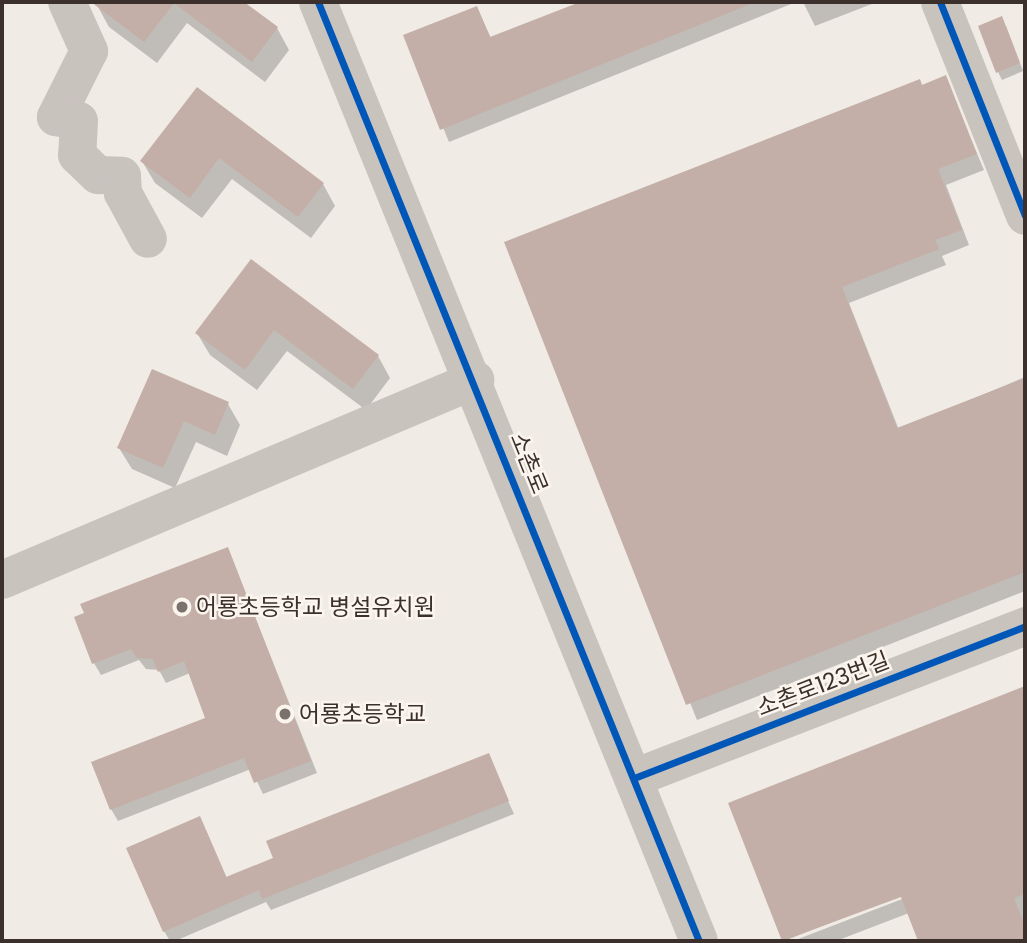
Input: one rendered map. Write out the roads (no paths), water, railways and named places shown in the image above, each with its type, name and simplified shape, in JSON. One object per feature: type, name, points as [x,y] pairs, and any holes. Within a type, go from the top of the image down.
[{"type":"street","points":[[67,2],[89,51],[56,117],[79,121],[77,155],[98,175],[122,176],[122,192],[148,239]]},
{"type":"street","name":"소촌로","points":[[318,2],[475,380],[699,941]]},
{"type":"street","points":[[940,2],[1025,216]]},
{"type":"street","points":[[2,580],[475,380]]},
{"type":"street","name":"소촌로123번길","points":[[634,778],[1025,626]]},
{"type":"place","name":"어룡초등학교 병설유치원","points":[[182,607]]},
{"type":"place","name":"어룡초등학교","points":[[285,714]]}]
